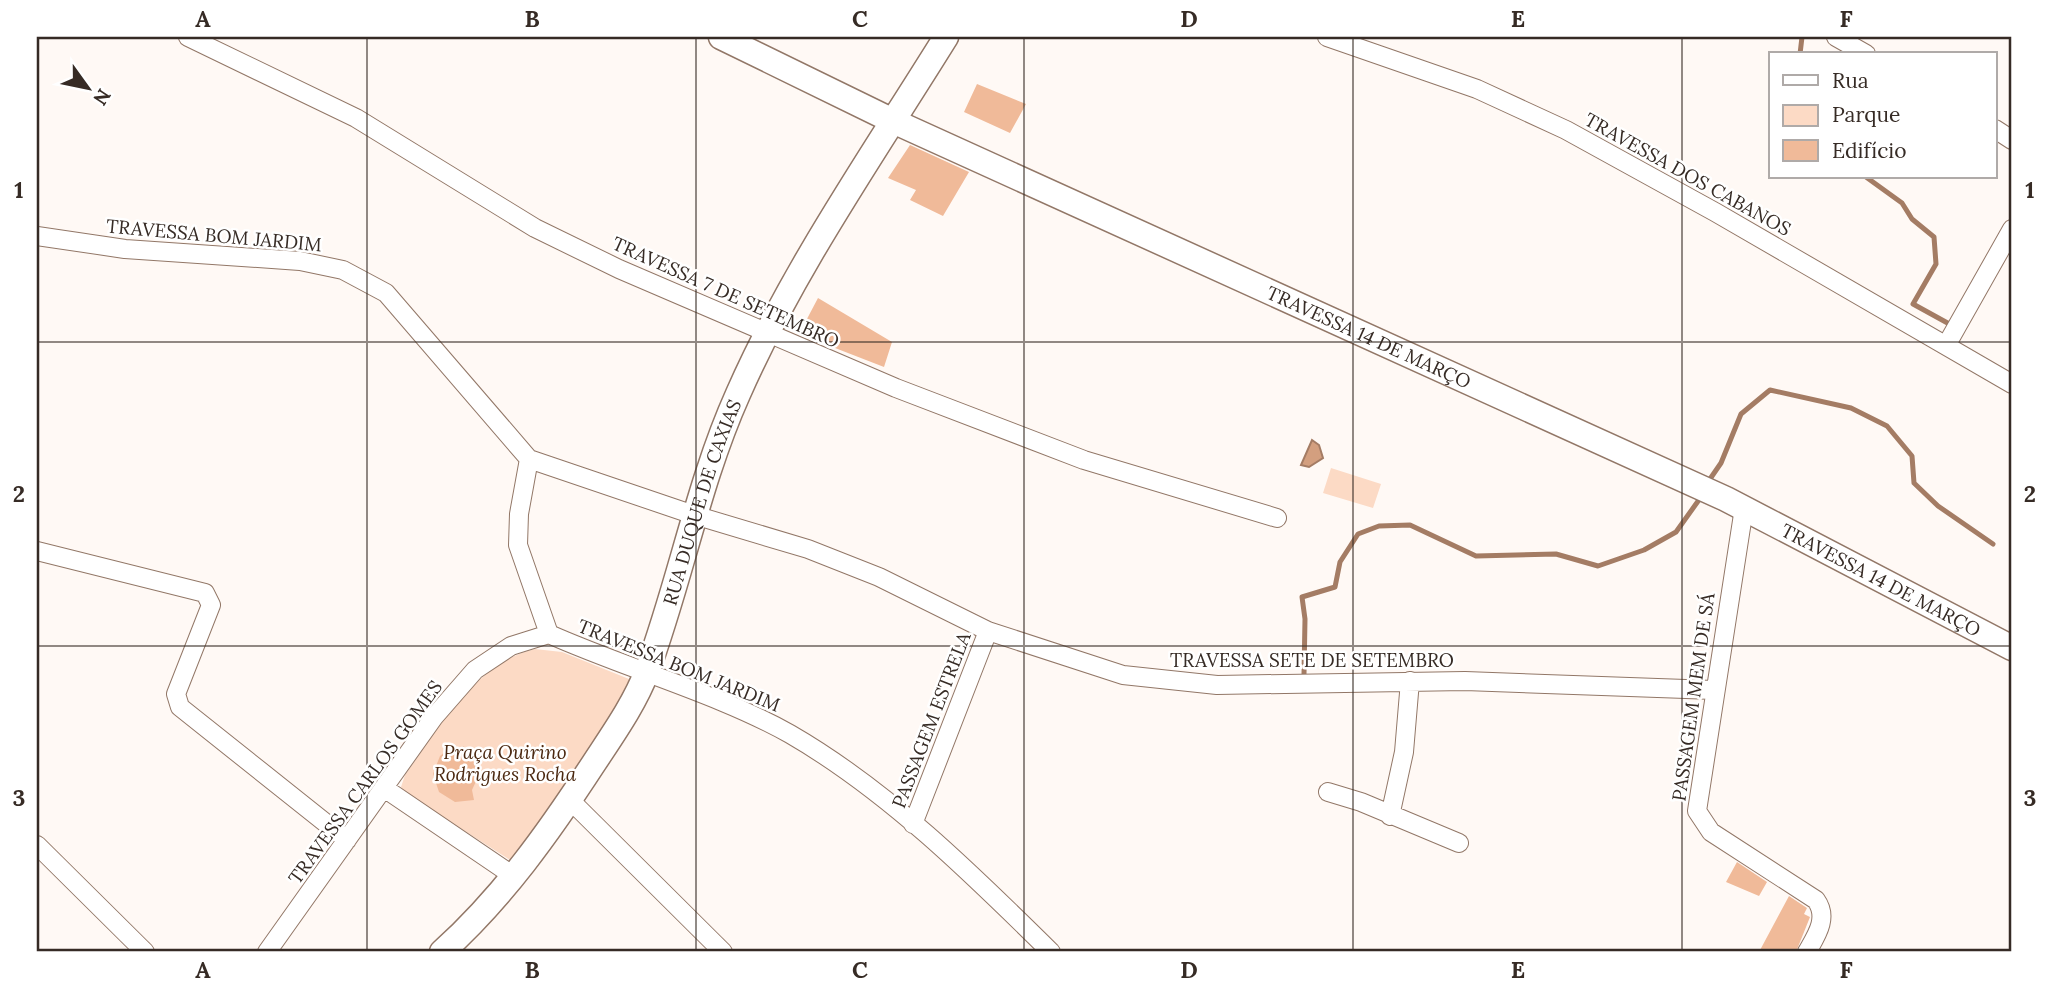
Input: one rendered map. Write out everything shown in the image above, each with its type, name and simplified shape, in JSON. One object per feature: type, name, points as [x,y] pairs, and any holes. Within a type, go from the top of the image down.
[{"type":"street","name":"TRAVESSA 7 DE SETEMBRO","points":[[188,37],[356,118],[554,238],[767,333],[896,388],[1084,460],[1277,518]]},
{"type":"street","name":"TRAVESSA 14 DE MARÇO","points":[[721,37],[893,121],[1744,508],[2012,648]]},
{"type":"street","name":"RUA DUQUE DE CAXIAS","points":[[442,952],[482,915],[515,877],[608,742],[645,674],[725,425],[767,333],[946,37]]},
{"type":"street","name":"TRAVESSA DOS CABANOS","points":[[1327,37],[1430,71],[1566,131],[1947,344],[2012,384]]},
{"type":"street","points":[[1836,37],[1862,52]]},
{"type":"street","points":[[1996,130],[2012,139]]},
{"type":"street","points":[[1947,344],[2012,229]]},
{"type":"street","name":"TRAVESSA BOM JARDIM","points":[[37,236],[125,249],[300,261],[343,270],[386,293],[529,459],[519,514],[518,545],[549,634],[787,733],[830,759],[913,824],[1051,952]]},
{"type":"street","name":"TRAVESSA SETE DE SETEMBRO","points":[[529,459],[843,562],[988,631],[1073,661],[1123,675],[1165,682],[1217,685],[1410,681],[1541,682],[1714,690]]},
{"type":"street","name":"PASSAGEM MEM DE SÁ","points":[[1744,508],[1697,811],[1711,832],[1816,900],[1821,906],[1822,921],[1807,952]]},
{"type":"street","points":[[37,551],[205,593],[211,605],[176,694],[180,707],[346,840]]},
{"type":"street","name":"PASSAGEM ESTRELA","points":[[913,824],[988,631]]},
{"type":"street","name":"TRAVESSA CARLOS GOMES","points":[[267,952],[434,718],[475,670],[511,646],[549,634]]},
{"type":"street","points":[[1390,816],[1404,752],[1410,681]]},
{"type":"street","points":[[384,788],[515,877]]},
{"type":"street","points":[[1328,792],[1361,802],[1459,844]]},
{"type":"street","points":[[570,800],[723,952]]},
{"type":"street","points":[[37,845],[145,952]]},
{"type":"green space","points":[[1331,468],[1381,484],[1373,508],[1323,493]]},
{"type":"green space","name":"Praça Quirino Rodrigues Rocha","points":[[535,649],[562,652],[629,679],[615,716],[513,862],[404,792],[401,787],[405,775],[431,737],[476,683],[494,668]]},
{"type":"shaded area","points":[[1312,440],[1319,445],[1323,458],[1309,467],[1301,465]]},
{"type":"building","points":[[977,84],[1026,104],[1010,133],[964,112]]},
{"type":"building","points":[[910,145],[969,172],[943,216],[910,200],[916,190],[888,178]]},
{"type":"building","points":[[818,298],[892,342],[884,367],[799,334]]},
{"type":"building","points":[[464,746],[466,756],[476,764],[478,777],[472,790],[474,800],[455,802],[439,792],[433,774],[440,756],[447,750]]},
{"type":"building","points":[[1737,862],[1767,882],[1759,896],[1726,882]]},
{"type":"building","points":[[1789,896],[1807,908],[1804,914],[1810,917],[1796,952],[1759,952]]},
{"type":"waterway","points":[[1800,52],[1802,37]]},
{"type":"waterway","points":[[1867,178],[1902,203],[1912,219],[1934,237],[1936,264],[1913,304],[1953,326]]},
{"type":"waterway","points":[[1710,479],[1721,463],[1741,414],[1770,390],[1851,408],[1887,426],[1912,456],[1914,483],[1938,506],[1993,544]]},
{"type":"waterway","points":[[1304,674],[1305,619],[1302,597],[1335,587],[1340,562],[1358,534],[1379,526],[1410,525],[1476,556],[1556,554],[1598,566],[1644,550],[1676,532],[1701,497]]}]
